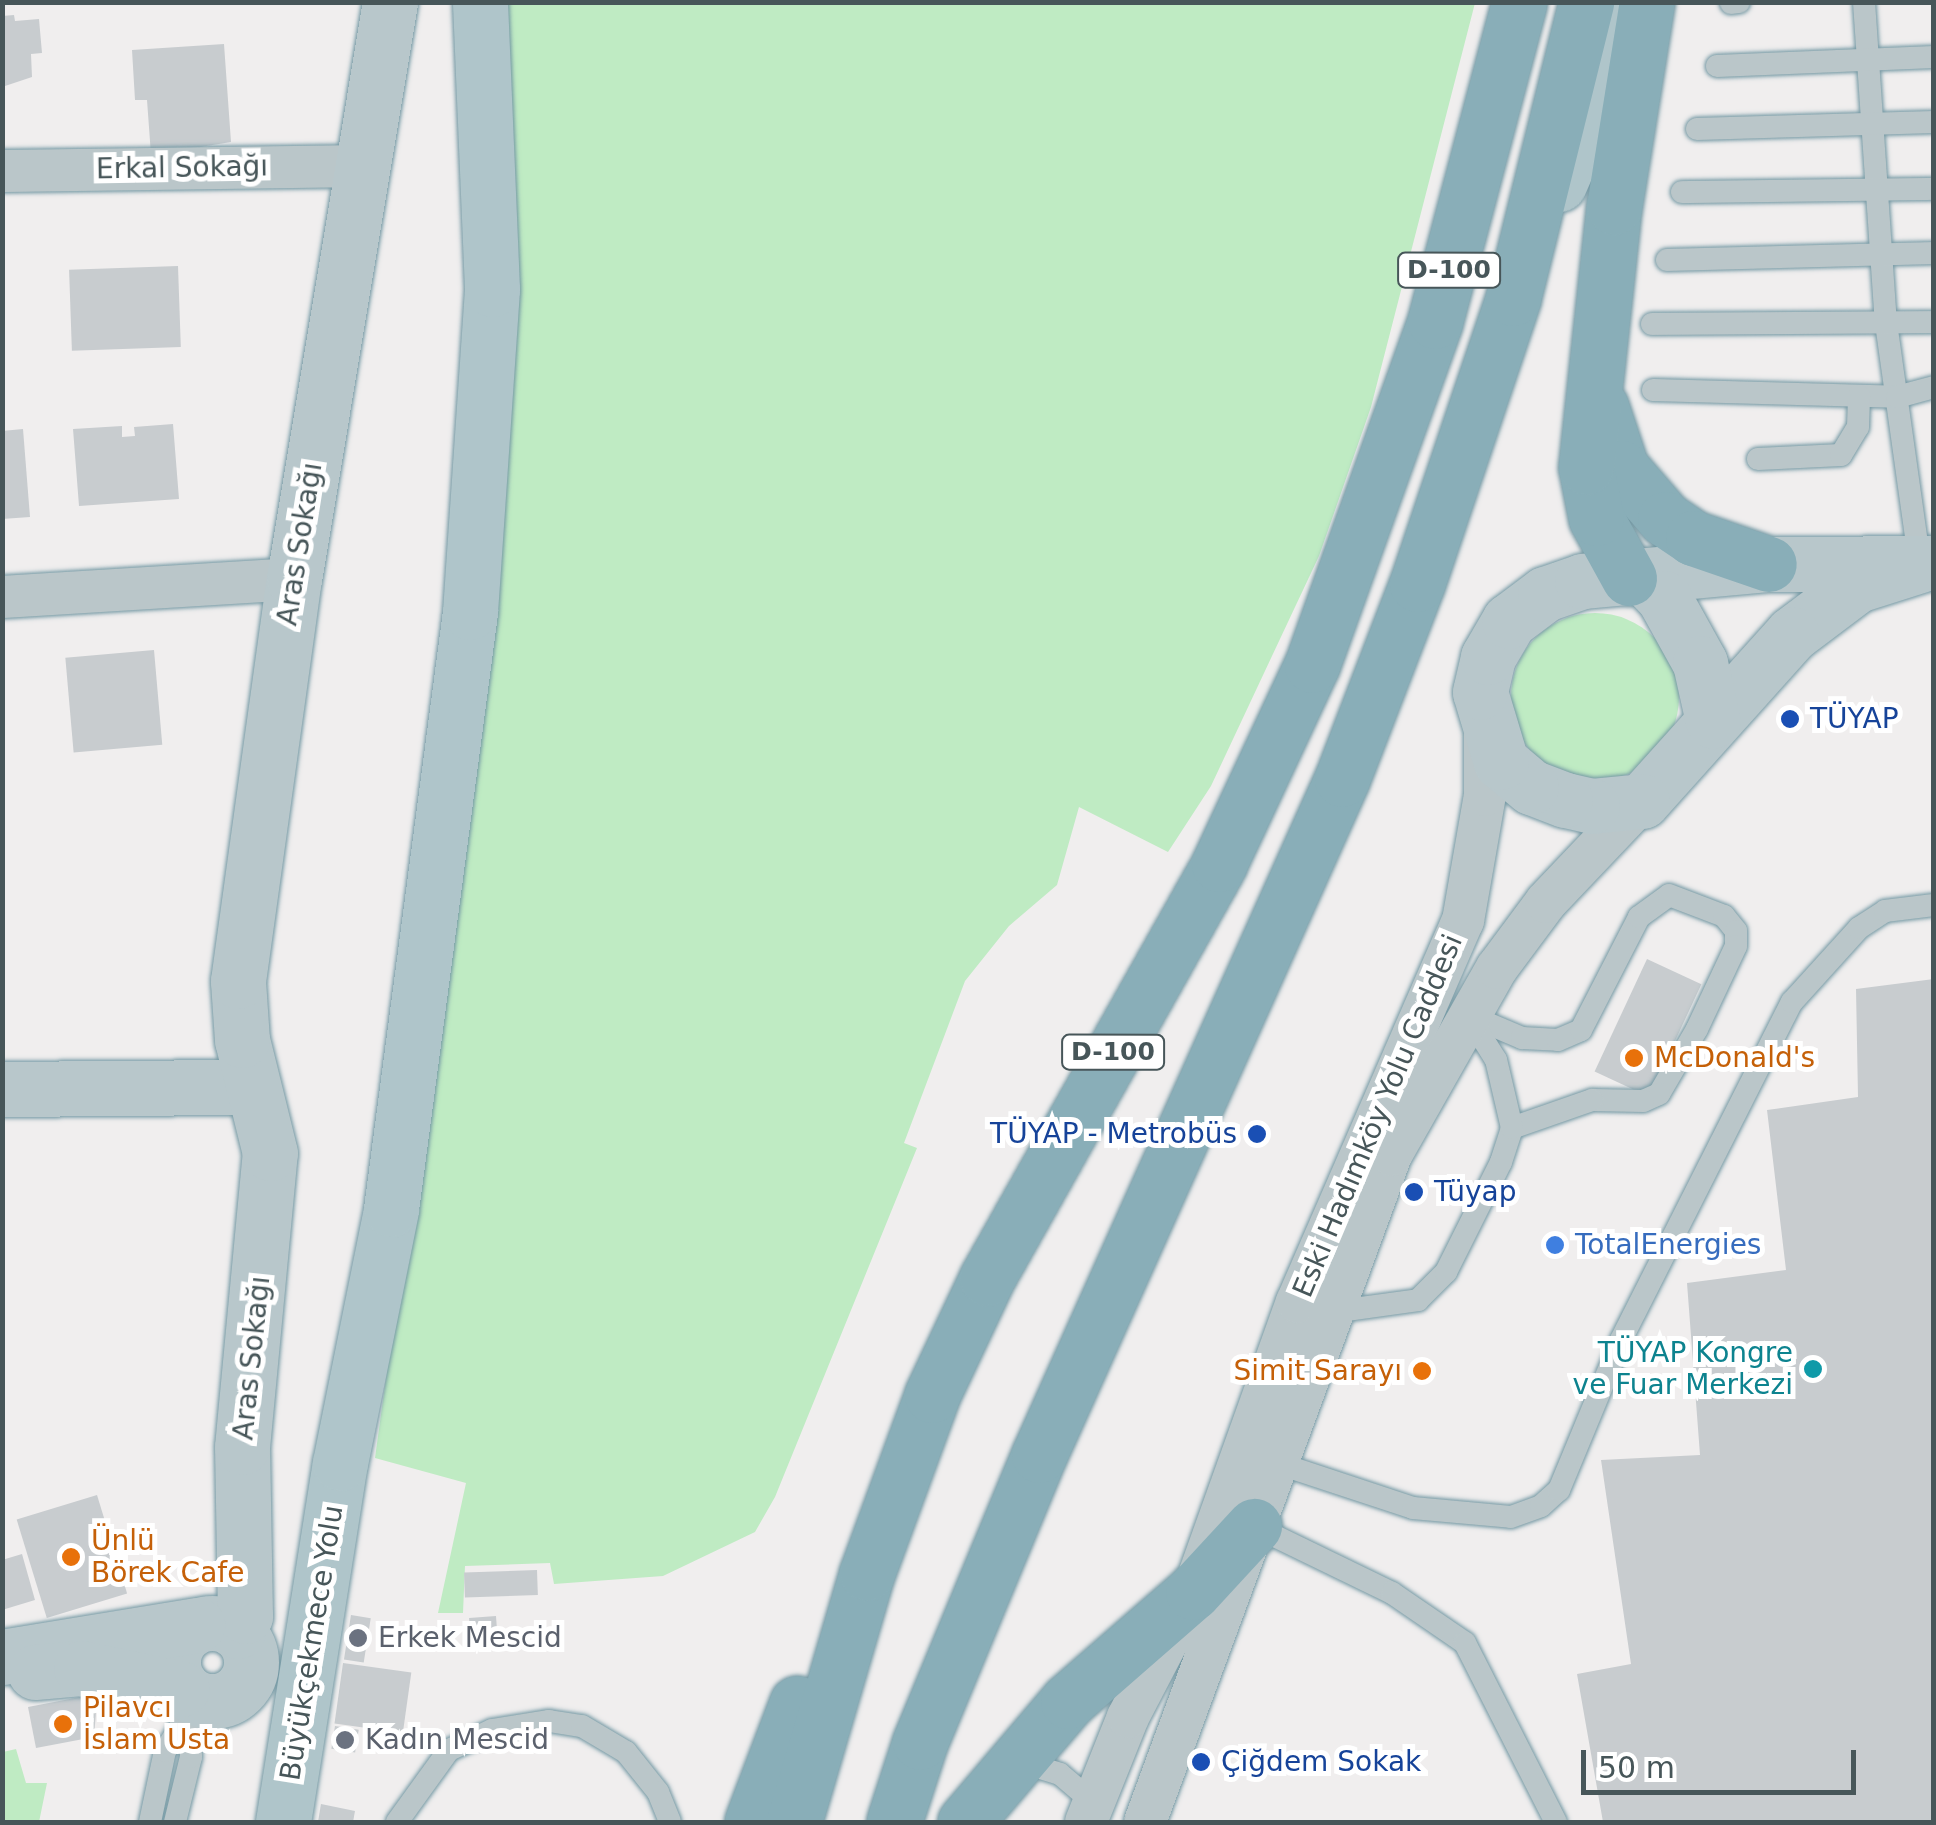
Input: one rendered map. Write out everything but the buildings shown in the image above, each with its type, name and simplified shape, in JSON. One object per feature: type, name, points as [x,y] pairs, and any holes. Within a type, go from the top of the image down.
[{"type":"highway","name":"D-100","points":[[794,1822],[867,1573],[932,1395],[986,1278],[1220,864],[1312,665],[1435,321],[1518,2]]},
{"type":"highway","name":"D-100","points":[[894,1822],[920,1742],[1039,1455],[1342,779],[1470,442],[1513,298],[1586,2]]},
{"type":"highway","points":[[1637,578],[1596,518],[1586,467],[1646,2]]},
{"type":"highway","points":[[1596,371],[1608,437],[1638,493],[1693,538],[1769,564]]},
{"type":"highway","points":[[965,1822],[1068,1701],[1193,1592],[1254,1526]]},
{"type":"highway","points":[[752,1822],[764,1778],[831,1625],[867,1573]]},
{"type":"main road","name":"Büyükçekmece Yolu","points":[[283,1822],[340,1462],[391,1209],[470,612],[492,290],[480,2]]},
{"type":"main road","points":[[1513,298],[1638,2]]},
{"type":"street","name":"Aras Sokağı","points":[[195,1703],[236,1692],[248,1675],[224,1629],[245,1616],[242,1447],[270,1153],[263,1104],[253,1087],[238,982],[294,579],[390,2]]},
{"type":"street","name":"Erkal Sokağı","points":[[2,171],[362,166]]},
{"type":"street","name":"Eski Hadımköy Yolu Caddesi","points":[[1094,1816],[1128,1717],[1193,1592],[1315,1307],[1463,920],[1485,795],[1486,721],[1480,692],[1488,657],[1508,621],[1545,594],[1582,581],[1769,564],[1927,564]]},
{"type":"street","name":"Eski Hadımköy Yolu Caddesi","points":[[1145,1822],[1277,1463],[1315,1307],[1391,1155],[1468,1015],[1546,902],[1792,634],[1857,585],[1927,564]]},
{"type":"street","points":[[1637,578],[1664,598],[1700,662],[1713,722]]},
{"type":"street","points":[[2,598],[294,579]]},
{"type":"street","points":[[1486,721],[1501,762],[1531,787],[1592,806],[1642,801]]},
{"type":"street","points":[[2,1089],[253,1087]]},
{"type":"street","points":[[2,1679],[81,1668],[224,1629],[290,1621],[319,1601]]},
{"type":"street","points":[[2,1656],[128,1656],[195,1703],[299,1737]]},
{"type":"lane","points":[[1731,3],[1739,2]]},
{"type":"lane","points":[[1864,2],[1869,121],[1878,188],[1886,323],[1927,564]]},
{"type":"lane","points":[[1717,66],[1934,57]]},
{"type":"lane","points":[[1698,129],[1934,122]]},
{"type":"lane","points":[[1682,192],[1934,189]]},
{"type":"lane","points":[[1668,260],[1934,253]]},
{"type":"lane","points":[[1652,324],[1934,322]]},
{"type":"lane","points":[[1652,390],[1896,397],[1934,387]]},
{"type":"lane","points":[[1758,459],[1841,455],[1858,427],[1859,396]]},
{"type":"lane","points":[[1468,1015],[1522,1038],[1558,1040],[1580,1030],[1639,917],[1669,895],[1724,916],[1736,931],[1736,946],[1698,1028],[1659,1094],[1643,1100],[1592,1100],[1512,1128]]},
{"type":"lane","points":[[1277,1463],[1413,1508],[1512,1518],[1541,1506],[1559,1490],[1621,1340],[1792,1002],[1858,928],[1886,911],[1934,905]]},
{"type":"lane","points":[[1315,1307],[1418,1300],[1446,1272],[1512,1128],[1496,1060],[1468,1015]]},
{"type":"lane","points":[[1254,1526],[1392,1593],[1465,1643],[1556,1822]]},
{"type":"lane","points":[[150,1822],[166,1751],[195,1703]]},
{"type":"lane","points":[[175,1822],[191,1757],[195,1703]]},
{"type":"lane","points":[[397,1822],[449,1750],[492,1730],[548,1721],[582,1726],[626,1752],[658,1792],[670,1822]]},
{"type":"lane","points":[[1003,1775],[1034,1766],[1060,1774],[1094,1816]]},
{"type":"green space","points":[[500,3],[1475,3],[1371,407],[1319,556],[1211,786],[1168,852],[1079,807],[1057,885],[1009,926],[965,981],[904,1143],[917,1148],[775,1497],[755,1532],[663,1576],[554,1584],[550,1563],[465,1566],[463,1613],[438,1613],[466,1483],[375,1458],[464,812]]},
{"type":"green space","points":[[1595,613],[1627,620],[1654,638],[1672,665],[1679,697],[1672,729],[1654,756],[1627,774],[1595,781],[1563,774],[1536,756],[1518,729],[1511,697],[1518,665],[1536,638],[1563,620]]},
{"type":"green space","points":[[16,1749],[26,1783],[47,1783],[39,1822],[3,1822],[3,1752]]},
{"type":"place","name":"TÜYAP","points":[[1790,719]]},
{"type":"place","name":"McDonald's","points":[[1634,1058]]},
{"type":"place","name":"TÜYAP - Metrobüs","points":[[1257,1134]]},
{"type":"place","name":"Tüyap","points":[[1414,1192]]},
{"type":"place","name":"TotalEnergies","points":[[1555,1245]]},
{"type":"place","name":"TÜYAP Kongre ve Fuar Merkezi","points":[[1813,1369]]},
{"type":"place","name":"Simit Sarayı","points":[[1422,1371]]},
{"type":"place","name":"Ünlü Börek Cafe","points":[[71,1557]]},
{"type":"place","name":"Erkek Mescid","points":[[358,1638]]},
{"type":"place","name":"Pilavcı İslam Usta","points":[[63,1724]]},
{"type":"place","name":"Kadın Mescid","points":[[345,1740]]},
{"type":"place","name":"Çiğdem Sokak","points":[[1201,1762]]}]
